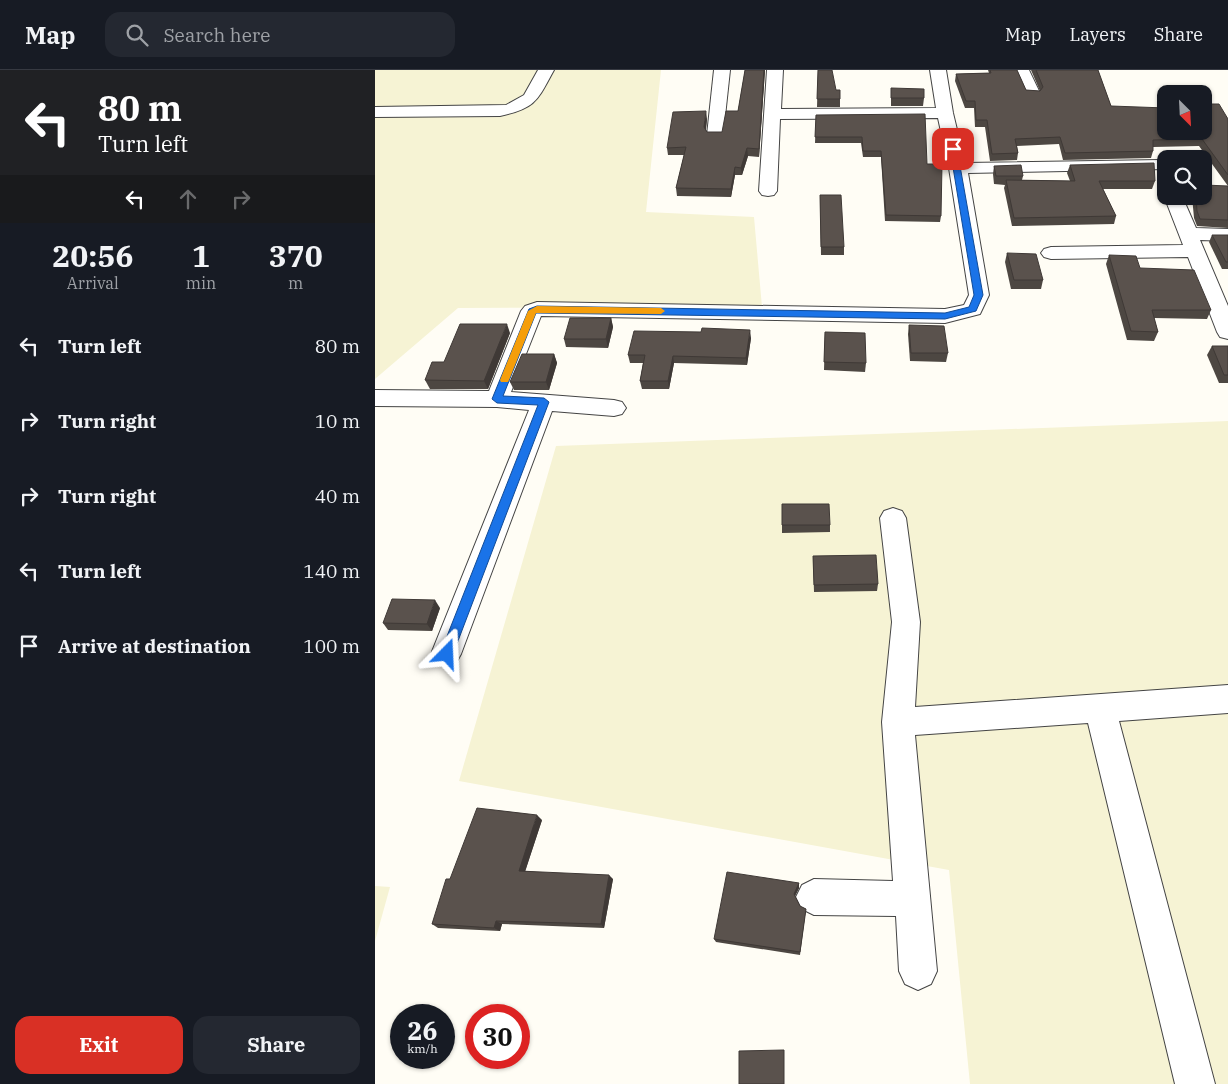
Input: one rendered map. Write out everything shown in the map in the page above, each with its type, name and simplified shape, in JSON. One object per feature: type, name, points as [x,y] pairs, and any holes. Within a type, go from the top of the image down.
[{"type":"street","points":[[375,112],[500,111],[513,109],[527,103],[546,70]]},
{"type":"street","points":[[715,134],[722,70]]},
{"type":"street","points":[[768,192],[775,70]]},
{"type":"street","points":[[497,399],[532,311],[537,309],[945,316],[973,309],[979,295],[958,168],[945,112],[938,70]]},
{"type":"street","points":[[1021,70],[1032,93]]},
{"type":"street","points":[[772,114],[945,112]]},
{"type":"street","points":[[958,168],[1157,165]]},
{"type":"street","points":[[1177,205],[1228,332]]},
{"type":"street","points":[[1051,253],[1192,242],[1228,235]]},
{"type":"street","points":[[375,398],[497,399],[614,408]]},
{"type":"street","points":[[447,654],[544,402]]},
{"type":"street","points":[[893,518],[906,622],[897,722],[917,971]]},
{"type":"street","points":[[897,722],[1228,699]]},
{"type":"street","points":[[1100,708],[1195,1084]]},
{"type":"street","points":[[814,897],[912,899]]},
{"type":"shaded area","points":[[375,70],[661,70],[646,212],[754,217],[762,307],[458,308],[375,379]]},
{"type":"shaded area","points":[[1228,421],[1228,1084],[970,1084],[949,870],[459,781],[556,446]]},
{"type":"shaded area","points":[[375,886],[390,887],[375,941]]},
{"type":"building","points":[[745,70],[764,70],[759,149],[747,148],[741,168],[735,167],[731,189],[676,188],[686,147],[667,148],[673,112],[706,111],[704,127],[707,132],[722,132],[726,111],[738,111]]},
{"type":"building","points":[[818,70],[832,70],[836,90],[840,90],[840,99],[817,99]]},
{"type":"building","points":[[990,70],[1017,70],[1026,90],[1040,91],[1043,87],[1036,70],[1098,70],[1111,106],[1157,108],[1157,140],[1153,140],[1153,151],[1065,153],[1060,137],[1015,139],[1018,153],[992,154],[987,120],[976,120],[975,101],[966,101],[956,74],[991,73]]},
{"type":"building","points":[[891,88],[924,89],[924,98],[891,98]]},
{"type":"building","points":[[1213,104],[1219,104],[1228,119],[1228,175],[1212,153],[1212,150],[1210,150],[1203,140],[1213,140]]},
{"type":"building","points":[[925,114],[927,164],[942,164],[941,216],[886,215],[881,151],[863,151],[862,137],[815,137],[816,115]]},
{"type":"building","points":[[1154,163],[1155,181],[1099,181],[1116,216],[1014,218],[1006,180],[1075,181],[1070,165]]},
{"type":"building","points":[[1021,165],[1023,176],[996,176],[994,166]]},
{"type":"building","points":[[1212,185],[1228,186],[1228,220],[1200,219],[1197,205],[1212,205]]},
{"type":"building","points":[[820,195],[841,195],[844,247],[821,247]]},
{"type":"building","points":[[1212,235],[1228,235],[1228,262],[1226,262]]},
{"type":"building","points":[[1007,253],[1036,254],[1043,280],[1014,280]]},
{"type":"building","points":[[1109,255],[1136,256],[1140,268],[1194,270],[1211,310],[1152,310],[1158,332],[1131,331]]},
{"type":"building","points":[[570,318],[611,318],[606,339],[564,339]]},
{"type":"building","points":[[460,324],[507,324],[484,381],[425,380],[432,362],[444,362]]},
{"type":"building","points":[[909,325],[944,326],[948,353],[911,353]]},
{"type":"building","points":[[702,328],[750,330],[746,358],[673,356],[668,381],[640,381],[645,355],[628,355],[634,331],[701,332]]},
{"type":"building","points":[[825,332],[865,333],[866,363],[824,362]]},
{"type":"building","points":[[1212,346],[1228,346],[1228,375],[1224,375]]},
{"type":"building","points":[[522,354],[554,354],[546,382],[510,382]]},
{"type":"building","points":[[782,504],[829,504],[830,525],[782,525]]},
{"type":"building","points":[[876,555],[878,584],[814,585],[813,556]]},
{"type":"building","points":[[392,599],[435,600],[427,624],[383,623]]},
{"type":"building","points":[[477,808],[537,815],[519,871],[609,875],[601,924],[496,921],[494,928],[432,924],[446,879],[450,879]]},
{"type":"building","points":[[727,872],[799,883],[794,894],[800,906],[806,909],[800,952],[714,939]]},
{"type":"building","points":[[784,1050],[784,1084],[739,1084],[739,1051]]},
{"type":"slow traffic","points":[[505,380],[532,311],[537,309],[661,311]]},
{"type":"route","points":[[447,654],[544,402],[497,399],[532,311],[537,309],[945,316],[973,309],[979,295],[958,168],[953,149]]}]
